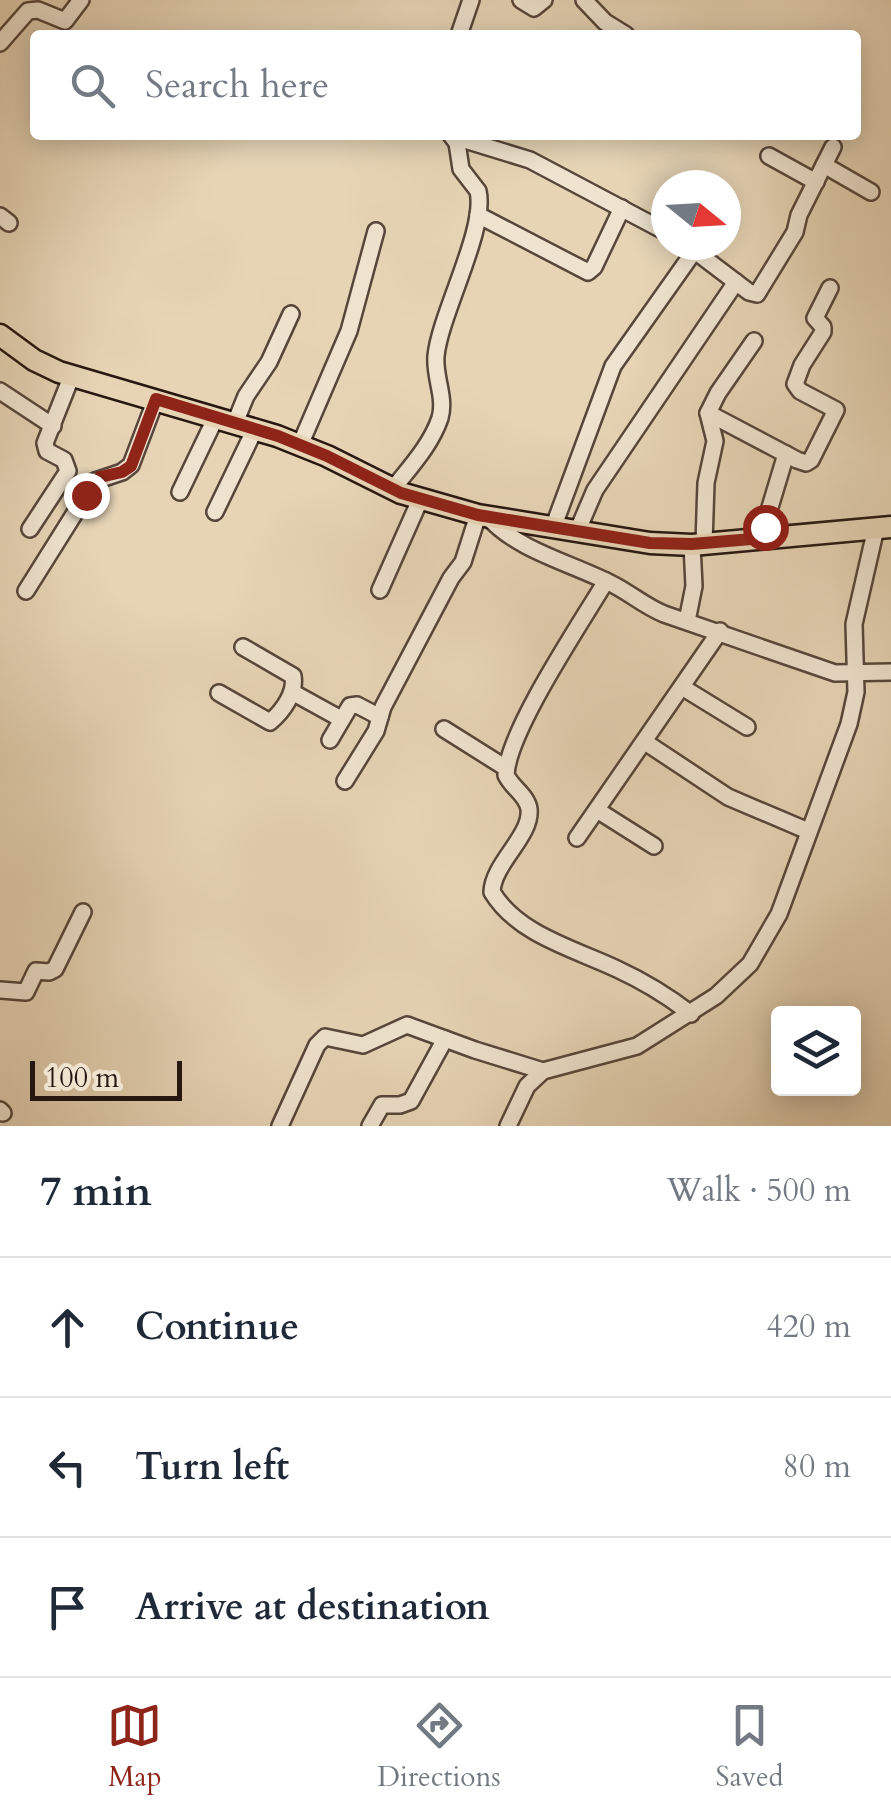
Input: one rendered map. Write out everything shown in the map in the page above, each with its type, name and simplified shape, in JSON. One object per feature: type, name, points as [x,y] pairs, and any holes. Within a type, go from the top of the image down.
[{"type":"main road","points":[[0,335],[69,386],[156,399],[236,423],[300,445],[420,500],[482,515],[650,543],[698,544],[884,527]]},
{"type":"street","points":[[0,43],[31,9],[65,21],[81,0]]},
{"type":"street","points":[[461,30],[471,0]]},
{"type":"street","points":[[522,0],[534,8],[544,0]]},
{"type":"street","points":[[584,0],[618,30]]},
{"type":"street","points":[[393,489],[429,442],[440,418],[442,396],[436,356],[478,216],[478,191],[461,169],[454,140]]},
{"type":"street","points":[[465,140],[530,160],[651,224]]},
{"type":"street","points":[[708,260],[753,294],[760,292],[795,232],[799,214],[833,147]]},
{"type":"street","points":[[769,156],[816,182]]},
{"type":"street","points":[[824,165],[871,192]]},
{"type":"street","points":[[478,216],[588,272],[622,208]]},
{"type":"street","points":[[300,445],[349,331],[376,231]]},
{"type":"street","points":[[553,528],[613,366],[682,260]]},
{"type":"street","points":[[577,532],[595,490],[736,282]]},
{"type":"street","points":[[708,413],[802,462],[811,460],[836,413],[795,384],[824,332],[815,318],[830,288]]},
{"type":"street","points":[[215,512],[236,423],[250,386],[269,362],[291,314]]},
{"type":"street","points":[[687,622],[715,442],[708,413],[754,341]]},
{"type":"street","points":[[30,529],[68,471],[64,460],[45,447],[69,386]]},
{"type":"street","points":[[0,392],[53,426]]},
{"type":"street","points":[[26,591],[95,481],[131,466],[156,399]]},
{"type":"street","points":[[180,492],[236,423]]},
{"type":"street","points":[[765,538],[786,454]]},
{"type":"street","points":[[380,590],[420,500]]},
{"type":"street","points":[[345,780],[376,731],[451,578],[459,570],[482,515],[521,543],[606,580],[640,603],[687,622],[824,670],[891,672]]},
{"type":"street","points":[[508,1126],[527,1086],[543,1071],[637,1046],[691,1014],[736,978],[760,952],[779,914],[849,724],[856,692],[854,624],[884,527]]},
{"type":"street","points":[[606,580],[518,736],[506,768],[510,783],[523,796],[530,812],[495,877],[494,898],[538,934],[639,980],[691,1014]]},
{"type":"street","points":[[577,838],[720,631]]},
{"type":"street","points":[[219,693],[270,722],[292,692],[295,680],[290,673],[242,647]]},
{"type":"street","points":[[682,687],[747,727]]},
{"type":"street","points":[[292,692],[341,719]]},
{"type":"street","points":[[330,740],[353,705],[380,717]]},
{"type":"street","points":[[444,730],[506,768]]},
{"type":"street","points":[[645,742],[728,796],[808,831]]},
{"type":"street","points":[[596,810],[654,846]]},
{"type":"street","points":[[0,990],[26,992],[36,971],[55,969],[83,912]]},
{"type":"street","points":[[280,1126],[316,1046],[325,1037],[363,1045],[408,1025],[543,1071]]},
{"type":"street","points":[[370,1126],[382,1105],[400,1106],[411,1101],[445,1038]]},
{"type":"route","points":[[86,495],[100,477],[131,466],[156,399],[278,436],[401,493],[478,515],[650,543],[765,538],[765,527]]}]
